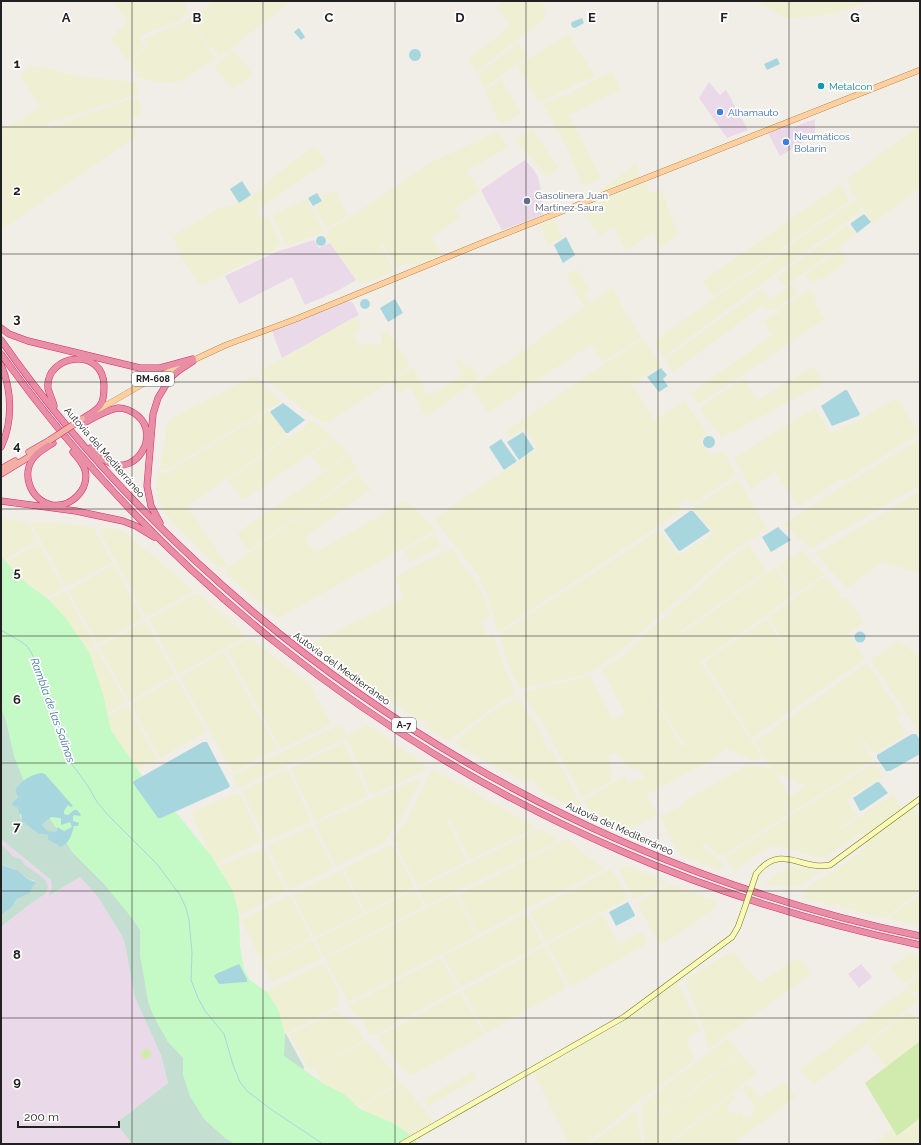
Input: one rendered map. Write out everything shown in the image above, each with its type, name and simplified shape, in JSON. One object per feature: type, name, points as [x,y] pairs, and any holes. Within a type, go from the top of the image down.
[{"type":"highway","points":[[1,328],[9,334],[28,341],[140,368],[160,368],[194,360]]},
{"type":"highway","points":[[1,334],[54,406],[89,446],[160,522],[246,606]]},
{"type":"highway","name":"Autovía del Mediterráneo","points":[[1,340],[74,434],[172,540],[221,585],[317,664],[390,715],[464,762],[556,811],[651,854],[742,888],[824,914],[920,936]]},
{"type":"highway","name":"Autovía del Mediterráneo","points":[[1,354],[57,427],[86,461],[165,544],[255,626],[352,700],[426,749],[529,807],[622,851],[692,879],[825,923],[920,945]]},
{"type":"highway","points":[[1,359],[64,440],[85,470],[84,487],[78,496],[69,502],[60,505],[42,500],[34,493],[29,485],[28,473],[30,464],[52,441]]},
{"type":"highway","points":[[1,474],[83,421],[101,404],[104,381],[102,373],[97,366],[82,359],[72,359],[64,362],[53,371],[48,389],[54,406]]},
{"type":"highway","points":[[160,522],[151,506],[147,486],[154,414],[158,398],[170,378],[194,360]]},
{"type":"highway","points":[[1,365],[8,385],[10,399],[9,421],[1,447]]},
{"type":"highway","points":[[83,421],[110,410],[120,408],[126,409],[134,412],[141,418],[145,424],[147,432],[147,440],[144,450],[135,460],[126,464],[110,464],[102,459],[89,446]]},
{"type":"highway","points":[[1,469],[52,441]]},
{"type":"highway","points":[[1,502],[76,511],[123,521],[136,526],[165,544]]},
{"type":"main road","points":[[83,421],[194,360],[226,345],[296,320],[489,240],[920,70]]},
{"type":"main road","points":[[402,1144],[624,1017],[729,940],[738,927],[756,874],[767,862],[782,858],[814,866],[830,865],[920,799]]},
{"type":"shaded area","points":[[709,82],[720,95],[726,90],[748,130],[727,138],[699,98]]},
{"type":"shaded area","points":[[815,119],[815,135],[780,156],[768,133],[790,124],[792,128]]},
{"type":"shaded area","points":[[525,160],[538,177],[545,209],[543,215],[502,230],[481,190]]},
{"type":"shaded area","points":[[314,240],[319,248],[330,243],[356,280],[337,291],[305,305],[292,277],[239,304],[225,276],[276,252]]},
{"type":"shaded area","points":[[347,301],[353,303],[359,315],[282,358],[272,331]]},
{"type":"shaded area","points":[[1,839],[51,880],[53,887],[50,896],[80,877],[98,897],[122,936],[135,998],[161,1055],[168,1083],[116,1123],[132,1144],[1,1144],[1,927],[45,894],[46,881],[25,865],[19,858],[8,852],[1,844]]},
{"type":"shaded area","points":[[861,964],[872,977],[859,988],[848,974]]},
{"type":"green space","points":[[113,1],[184,1],[188,13],[178,21],[139,36],[145,47],[144,49],[126,60],[112,39],[114,34],[128,22]]},
{"type":"green space","points":[[215,1],[288,1],[289,3],[220,57],[213,47],[210,48],[191,15]]},
{"type":"green space","points":[[504,1],[542,1],[541,3],[547,11],[544,14],[546,18],[476,71],[468,59],[510,26],[496,7]]},
{"type":"green space","points":[[758,1],[873,1],[833,14],[785,19]]},
{"type":"green space","points":[[190,19],[215,58],[183,80],[173,83],[157,82],[137,77],[131,64],[132,59],[148,48],[144,39]]},
{"type":"green space","points":[[568,34],[595,76],[539,102],[517,66]]},
{"type":"green space","points":[[518,43],[528,56],[484,88],[478,74]]},
{"type":"green space","points":[[234,50],[253,74],[232,89],[214,67]]},
{"type":"green space","points":[[29,66],[41,67],[83,77],[136,82],[138,94],[47,124],[48,128],[136,97],[139,101],[142,113],[129,120],[137,134],[135,137],[50,196],[44,196],[46,199],[1,230],[1,131],[40,108],[21,76]]},
{"type":"green space","points":[[612,71],[620,90],[569,115],[601,178],[583,187],[566,146],[543,104],[569,94]]},
{"type":"green space","points":[[501,79],[521,113],[503,123],[498,121],[485,92]]},
{"type":"green space","points":[[920,125],[920,188],[873,223],[849,189],[851,186],[847,179]]},
{"type":"green space","points":[[532,129],[559,168],[547,176],[515,140]]},
{"type":"green space","points":[[496,132],[508,147],[466,171],[480,191],[455,208],[460,218],[431,236],[441,255],[411,267],[409,262],[397,268],[382,243],[379,244],[395,271],[361,285],[330,243],[325,233],[426,165]]},
{"type":"green space","points":[[314,146],[327,162],[256,210],[261,217],[260,218],[268,217],[281,245],[275,247],[275,250],[202,285],[198,283],[184,261],[172,236],[218,209],[237,204],[250,197]]},
{"type":"green space","points":[[636,163],[640,178],[598,195],[597,193]]},
{"type":"green space","points":[[646,183],[650,193],[661,189],[678,234],[660,248],[653,232],[626,251],[614,226],[600,236],[582,210],[583,208]]},
{"type":"green space","points":[[841,184],[849,200],[846,203],[713,297],[703,281]]},
{"type":"green space","points":[[336,191],[347,216],[326,229],[315,207],[323,201],[321,196]]},
{"type":"green space","points":[[307,199],[323,231],[312,237],[286,246],[272,215]]},
{"type":"green space","points":[[853,201],[856,201],[863,212],[853,217],[663,357],[655,344],[658,338]]},
{"type":"green space","points":[[555,219],[562,238],[548,246],[540,225]]},
{"type":"green space","points":[[848,224],[855,235],[785,287],[777,277]]},
{"type":"green space","points":[[839,249],[847,260],[825,278],[819,279],[813,284],[805,276]]},
{"type":"green space","points":[[577,269],[590,290],[585,294],[590,303],[613,287],[623,309],[641,336],[640,338],[603,362],[592,344],[488,413],[471,387],[585,307],[566,276]]},
{"type":"green space","points":[[792,284],[797,294],[773,310],[767,310],[763,305],[673,372],[666,362],[669,356],[762,289],[770,300]]},
{"type":"green space","points":[[810,289],[817,300],[812,303],[814,306],[816,305],[825,319],[699,404],[691,393],[772,335],[767,329],[767,325],[764,321],[774,314],[780,314],[778,310]]},
{"type":"green space","points":[[353,318],[357,319],[360,323],[360,328],[353,334],[360,346],[367,343],[378,345],[383,341],[380,335],[388,331],[409,366],[386,384],[327,423],[322,422],[293,402],[260,374],[260,371]]},
{"type":"green space","points":[[643,338],[661,365],[629,387],[635,389],[654,420],[684,401],[708,434],[699,440],[710,455],[723,451],[736,475],[692,504],[687,499],[678,505],[682,510],[498,632],[487,594],[479,580],[481,578],[434,519],[538,448],[525,428],[510,437],[506,431]]},
{"type":"green space","points":[[458,358],[465,368],[470,364],[479,378],[426,417],[418,402],[419,400],[417,400],[410,386],[399,393],[391,381],[413,367],[427,394],[430,394],[441,389],[463,374],[454,360]]},
{"type":"green space","points":[[814,366],[823,383],[721,438],[701,411],[702,406],[744,378],[758,400]]},
{"type":"green space","points":[[254,376],[281,401],[166,470],[162,470],[160,467],[168,420]]},
{"type":"green space","points":[[897,398],[919,433],[843,482],[841,479],[799,506],[775,472],[751,489],[734,458],[814,408],[831,433],[856,422]]},
{"type":"green space","points":[[268,411],[288,436],[187,506],[226,563],[225,567],[221,568],[214,564],[166,514],[158,498],[156,485],[158,473],[160,471],[164,474]]},
{"type":"green space","points":[[312,421],[324,429],[333,438],[243,500],[228,480]]},
{"type":"green space","points":[[334,439],[349,453],[323,472],[311,455]]},
{"type":"green space","points":[[920,439],[920,485],[810,549],[784,524],[841,487]]},
{"type":"green space","points":[[349,455],[357,468],[355,472],[306,511],[248,551],[237,533]]},
{"type":"green space","points":[[357,474],[371,489],[304,538],[315,553],[405,501],[423,516],[436,530],[278,618],[225,573],[225,570]]},
{"type":"green space","points":[[738,479],[767,529],[729,554],[619,652],[598,668],[580,676],[520,689],[511,672],[499,635],[658,530],[679,555],[713,533],[692,508]]},
{"type":"green space","points":[[920,491],[920,573],[882,562],[847,588],[815,554]]},
{"type":"green space","points":[[1,518],[27,522],[37,541],[1,561]]},
{"type":"green space","points":[[37,521],[93,527],[112,562],[66,587],[31,522]]},
{"type":"green space","points":[[107,528],[118,529],[127,534],[194,591],[146,617],[99,530]]},
{"type":"green space","points":[[435,534],[441,546],[410,562],[405,550]]},
{"type":"green space","points":[[38,544],[63,588],[11,617],[1,565]]},
{"type":"green space","points":[[749,544],[766,571],[681,631],[683,633],[775,567],[794,595],[700,662],[762,757],[754,761],[726,748],[716,757],[646,795],[657,815],[627,831],[593,818],[584,800],[625,776],[628,782],[639,779],[645,780],[639,768],[634,770],[632,767],[628,769],[618,752],[608,755],[612,776],[611,781],[582,797],[544,725],[523,695],[526,691],[590,675],[613,720],[625,713],[602,669],[627,653],[642,637],[727,561]],"holes":[[[652,692],[685,746],[682,747],[651,693]]]},
{"type":"green space","points":[[451,548],[483,594],[490,616],[481,621],[487,637],[493,634],[503,664],[516,693],[497,704],[450,740],[447,740],[427,728],[430,721],[420,721],[377,692],[375,688],[370,687],[358,679],[358,674],[352,675],[341,666],[338,667],[318,651],[319,650],[311,643],[404,598],[395,577]]},
{"type":"green space","points":[[802,550],[825,574],[796,594],[778,566]]},
{"type":"green space","points":[[1,556],[27,584],[47,598],[66,618],[89,652],[103,694],[111,730],[151,789],[178,815],[210,854],[233,891],[239,915],[240,946],[244,970],[250,980],[268,993],[279,1011],[285,1036],[284,1056],[324,1084],[344,1094],[360,1109],[395,1124],[418,1144],[235,1144],[225,1138],[204,1119],[190,1096],[183,1075],[183,1058],[168,1042],[153,1015],[148,1001],[140,955],[140,930],[105,885],[73,853],[23,779],[14,756],[6,721],[1,707]]},
{"type":"green space","points":[[114,565],[143,619],[98,644],[68,590]]},
{"type":"green space","points":[[826,576],[843,599],[846,597],[864,622],[848,633],[865,659],[752,738],[705,663],[707,660],[766,619],[782,643],[784,642],[768,617]]},
{"type":"green space","points":[[65,591],[95,645],[57,666],[14,620]]},
{"type":"green space","points":[[197,593],[247,636],[178,674],[149,619]]},
{"type":"green space","points":[[145,621],[175,675],[129,701],[99,647]]},
{"type":"green space","points":[[1,624],[276,1037],[286,1034],[304,1067],[303,1072],[368,1144],[132,1144],[116,1123],[168,1083],[161,1055],[135,998],[122,936],[98,897],[80,877],[49,896],[52,887],[51,880],[1,839]],"holes":[[[25,779],[68,842],[58,846],[48,838],[48,835],[39,834],[20,817],[19,809],[12,803],[18,797],[15,791]]]},
{"type":"green space","points":[[250,638],[311,686],[331,724],[281,749],[227,650]]},
{"type":"green space","points":[[898,641],[920,656],[920,734],[871,660]]},
{"type":"green space","points":[[96,648],[126,702],[80,728],[58,669]]},
{"type":"green space","points":[[224,652],[277,748],[276,750],[235,771],[232,771],[180,677]]},
{"type":"green space","points":[[867,663],[901,714],[896,718],[906,734],[874,754],[865,741],[862,743],[872,758],[870,762],[791,813],[782,802],[789,814],[725,855],[717,855],[705,843],[701,845],[724,864],[720,871],[682,855],[677,851],[660,816],[680,807],[686,800],[748,765],[758,765],[772,770],[755,742]],"holes":[[[774,771],[804,786],[790,797]]]},
{"type":"green space","points":[[176,678],[206,732],[160,758],[130,704]]},
{"type":"green space","points":[[517,697],[536,724],[548,750],[551,748],[582,807],[579,810],[540,791],[533,778],[525,782],[460,747],[456,742],[460,737],[496,709]]},
{"type":"green space","points":[[128,705],[157,759],[111,784],[81,730]]},
{"type":"green space","points":[[340,725],[347,735],[367,725],[423,762],[426,770],[371,795],[347,738],[240,787],[233,777],[240,772]]},
{"type":"green space","points":[[344,743],[368,796],[315,821],[291,768]]},
{"type":"green space","points":[[874,763],[884,776],[847,799],[857,816],[840,827],[842,829],[893,794],[902,809],[871,833],[856,836],[829,855],[823,857],[815,857],[791,849],[773,846],[758,854],[734,871],[725,857]]},
{"type":"green space","points":[[288,769],[311,822],[266,841],[242,790]]},
{"type":"green space","points":[[432,769],[533,825],[535,828],[470,860],[449,818],[447,820],[467,861],[418,886],[397,847],[399,844],[392,840],[406,821]]},
{"type":"green space","points":[[419,778],[420,781],[400,821],[383,843],[336,866],[315,824]]},
{"type":"green space","points":[[239,792],[262,842],[217,863],[214,863],[191,813]]},
{"type":"green space","points":[[913,808],[920,817],[920,890],[885,918],[859,912],[859,910],[856,911],[840,907],[837,904],[833,905],[804,898],[803,893],[805,889],[836,870],[860,852],[866,846],[868,840]]},
{"type":"green space","points":[[51,817],[58,817],[56,832],[54,833],[46,831],[42,825]]},
{"type":"green space","points":[[310,827],[313,828],[333,868],[289,890],[268,847],[270,844]]},
{"type":"green space","points":[[539,829],[556,837],[557,842],[426,905],[418,889]]},
{"type":"green space","points":[[567,839],[604,869],[478,934],[458,895]]},
{"type":"green space","points":[[1,844],[13,856],[21,859],[25,865],[42,877],[46,881],[48,887],[45,894],[1,927],[1,915],[11,908],[17,899],[30,893],[35,881],[26,878],[15,869],[1,865]]},
{"type":"green space","points":[[390,845],[394,846],[414,888],[366,912],[344,868]]},
{"type":"green space","points":[[263,848],[265,849],[286,891],[241,914],[218,867]]},
{"type":"green space","points":[[625,865],[667,882],[634,900],[618,868]]},
{"type":"green space","points":[[788,867],[803,868],[819,873],[798,887],[766,885],[768,880]]},
{"type":"green space","points":[[611,869],[628,897],[627,899],[546,942],[530,912]]},
{"type":"green space","points":[[342,870],[363,913],[314,937],[292,894]]},
{"type":"green space","points":[[669,884],[714,900],[716,906],[688,928],[659,944],[637,903]]},
{"type":"green space","points":[[414,890],[416,891],[423,906],[422,908],[323,956],[315,939]]},
{"type":"green space","points":[[455,894],[477,936],[348,1002],[325,958]]},
{"type":"green space","points":[[920,894],[920,926],[887,919]]},
{"type":"green space","points":[[289,895],[311,938],[263,963],[241,920]]},
{"type":"green space","points":[[525,914],[527,915],[543,944],[461,987],[443,956]]},
{"type":"green space","points":[[601,915],[619,944],[641,932],[647,942],[646,944],[572,986],[569,984],[548,945]]},
{"type":"green space","points":[[310,941],[313,941],[321,958],[272,982],[264,964]]},
{"type":"green space","points":[[545,947],[565,985],[565,989],[486,1033],[463,991]]},
{"type":"green space","points":[[732,951],[760,983],[793,960],[798,959],[807,966],[809,975],[710,1048],[707,1047],[704,1029],[686,983],[688,978]]},
{"type":"green space","points":[[910,953],[920,956],[920,972],[904,984],[890,968]]},
{"type":"green space","points":[[441,959],[458,989],[375,1035],[370,1034],[362,1021],[349,1008],[349,1005]]},
{"type":"green space","points":[[321,964],[324,964],[340,994],[336,1007],[286,1034],[276,1037],[253,998]]},
{"type":"green space","points":[[920,975],[920,995],[906,988],[906,986]]},
{"type":"green space","points":[[677,982],[701,1030],[686,1039],[694,1058],[693,1061],[636,1103],[586,1144],[569,1144],[534,1073],[615,1026]]},
{"type":"green space","points":[[904,990],[919,998],[845,1061],[813,1085],[800,1070]]},
{"type":"green space","points":[[460,992],[484,1035],[412,1075],[409,1075],[384,1047],[378,1037]]},
{"type":"green space","points":[[334,1011],[337,1011],[352,1023],[360,1032],[364,1040],[310,1070],[290,1035]]},
{"type":"green space","points":[[907,1012],[917,1017],[920,1016],[920,1041],[886,1067],[868,1045]]},
{"type":"green space","points":[[727,1039],[730,1040],[739,1052],[663,1113],[650,1097]]},
{"type":"green space","points":[[366,1041],[392,1069],[399,1082],[398,1084],[353,1109],[326,1088],[315,1068]]},
{"type":"green space","points":[[920,1041],[920,1118],[897,1136],[865,1083]]},
{"type":"green space","points":[[144,1049],[148,1049],[150,1050],[150,1058],[144,1059],[141,1056],[141,1052]]},
{"type":"green space","points":[[740,1053],[757,1073],[667,1144],[645,1144],[641,1105],[649,1098],[663,1115]]},
{"type":"green space","points":[[473,1071],[477,1077],[475,1079],[428,1106],[423,1100]]},
{"type":"green space","points":[[784,1082],[796,1097],[733,1144],[670,1144],[733,1094],[735,1099],[728,1105],[727,1109],[729,1113],[733,1111],[736,1115],[740,1111],[747,1119],[753,1114],[754,1105],[741,1088],[749,1085],[761,1098]]},
{"type":"green space","points":[[403,1084],[413,1095],[415,1102],[419,1102],[432,1120],[432,1124],[403,1140],[368,1144],[342,1117]]},
{"type":"green space","points":[[636,1110],[642,1144],[591,1144],[632,1112]]},
{"type":"green space","points":[[920,1118],[920,1138],[912,1144],[875,1144],[892,1129],[897,1136],[899,1136]]},
{"type":"water","points":[[582,18],[584,23],[575,28],[572,27],[572,22]]},
{"type":"water","points":[[299,28],[305,37],[301,40],[294,32]]},
{"type":"water","points":[[413,49],[417,49],[421,55],[417,61],[413,61],[409,57],[409,53]]},
{"type":"water","points":[[777,58],[780,64],[767,70],[764,64]]},
{"type":"water","points":[[242,181],[251,195],[239,203],[230,189]]},
{"type":"water","points":[[317,193],[322,201],[313,206],[308,198]]},
{"type":"water","points":[[864,214],[871,222],[857,233],[851,223]]},
{"type":"water","points":[[321,236],[326,241],[321,246],[316,241]]},
{"type":"water","points":[[566,237],[575,255],[563,263],[554,245]]},
{"type":"water","points":[[365,299],[370,304],[365,309],[360,304]]},
{"type":"water","points":[[395,299],[403,313],[388,322],[380,308]]},
{"type":"water","points":[[661,368],[667,375],[663,379],[668,386],[659,392],[647,377]]},
{"type":"water","points":[[847,390],[860,414],[832,426],[821,406]]},
{"type":"water","points":[[283,403],[305,420],[288,433],[286,433],[270,412]]},
{"type":"water","points":[[523,432],[534,449],[519,460],[507,442]]},
{"type":"water","points":[[707,436],[711,436],[715,442],[711,448],[707,448],[703,444],[703,440]]},
{"type":"water","points":[[501,439],[517,461],[504,470],[489,447]]},
{"type":"water","points":[[690,511],[693,511],[710,531],[680,551],[664,530]]},
{"type":"water","points":[[778,527],[791,540],[771,552],[762,537]]},
{"type":"water","points":[[860,631],[864,633],[866,637],[864,641],[860,643],[856,641],[854,637],[856,633]]},
{"type":"water","points":[[912,734],[916,734],[920,740],[920,754],[890,771],[886,771],[877,758],[877,755]]},
{"type":"water","points":[[203,742],[207,742],[230,786],[161,818],[158,818],[133,783],[134,781]]},
{"type":"water","points":[[37,774],[45,774],[73,806],[71,807],[68,805],[64,811],[64,814],[68,815],[74,810],[77,810],[81,815],[74,815],[73,821],[79,823],[78,826],[74,826],[68,841],[60,847],[48,839],[48,835],[39,834],[22,821],[18,808],[12,803],[18,797],[15,791],[20,784],[29,777]],"holes":[[[51,817],[60,818],[61,825],[70,822],[72,827],[64,831],[57,827],[56,832],[47,831],[42,825]]]},
{"type":"water","points":[[879,782],[888,793],[860,811],[853,798]]},
{"type":"water","points":[[1,865],[17,870],[26,878],[36,883],[30,893],[17,899],[11,908],[1,915]]},
{"type":"water","points":[[628,902],[635,916],[616,926],[609,912]]},
{"type":"water","points":[[239,964],[247,979],[247,982],[219,984],[214,976],[216,974]]},
{"type":"waterway","name":"Rambla de las Salinas","points":[[1,630],[27,646],[31,652],[41,674],[69,760],[88,786],[97,802],[157,864],[180,895],[186,908],[189,920],[192,953],[191,980],[205,1011],[224,1034],[233,1065],[240,1082],[247,1091],[272,1110],[323,1144]]},
{"type":"place","name":"Metalcon","points":[[821,86]]},
{"type":"place","name":"Alhamauto","points":[[720,112]]},
{"type":"place","name":"Neumáticos Bolarín","points":[[786,142]]},
{"type":"place","name":"Gasolinera Juan Martínez Saura","points":[[527,201]]}]
